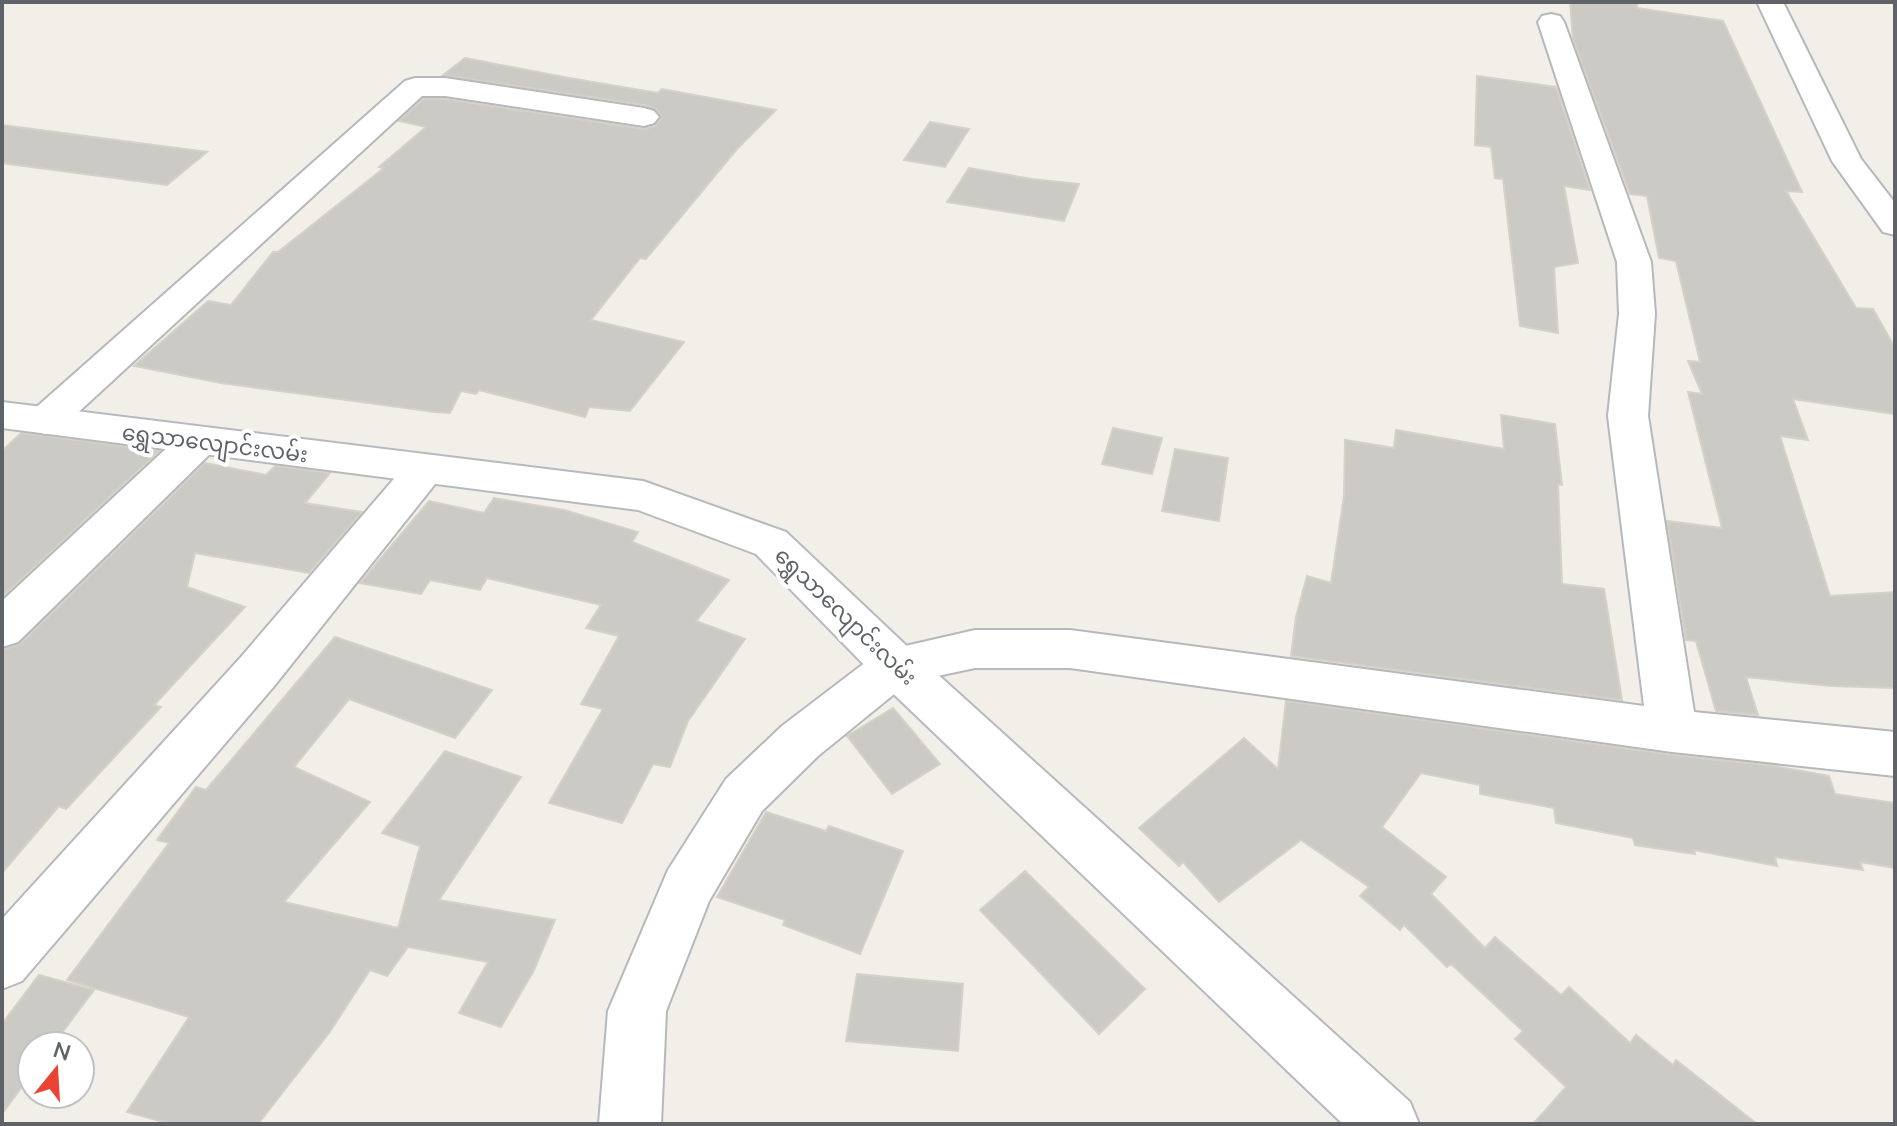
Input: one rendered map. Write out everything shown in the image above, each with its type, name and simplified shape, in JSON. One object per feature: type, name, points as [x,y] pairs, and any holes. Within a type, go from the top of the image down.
[{"type":"street","points":[[1770,2],[1847,161],[1895,225]]},
{"type":"street","points":[[1551,22],[1634,262],[1637,314],[1628,416],[1672,731]]},
{"type":"street","points":[[23,418],[415,87],[445,87],[644,117]]},
{"type":"street","name":"ရွှေသာလျောင်းလမ်း","points":[[23,418],[643,496],[771,543],[896,666],[1388,1124]]},
{"type":"street","points":[[2,629],[199,441]]},
{"type":"street","points":[[2,961],[258,671],[425,469]]},
{"type":"street","points":[[630,1124],[637,1011],[687,888],[744,795],[800,741],[896,666],[975,649],[1070,649],[1672,731],[1895,754]]},
{"type":"building","points":[[1570,2],[1637,2],[1637,8],[1723,21],[1802,192],[1786,191],[1856,308],[1873,309],[1895,348],[1895,414],[1793,399],[1808,440],[1780,436],[1830,596],[1895,592],[1895,688],[1831,686],[1746,677],[1758,715],[1716,711],[1696,641],[1686,640],[1667,521],[1722,528],[1688,392],[1702,394],[1688,361],[1700,362],[1676,261],[1659,258],[1647,196],[1630,194],[1573,39]]},
{"type":"building","points":[[465,58],[658,93],[662,89],[776,110],[737,149],[646,259],[640,258],[591,320],[684,342],[630,411],[589,407],[585,417],[479,390],[476,394],[461,391],[450,413],[435,412],[221,383],[134,366],[208,301],[231,305],[273,252],[278,252],[384,168],[379,167],[426,127],[399,121],[423,99],[445,99],[644,129],[655,126],[662,117],[656,109],[645,105],[443,75]]},
{"type":"building","points":[[1477,76],[1556,87],[1590,190],[1564,186],[1578,263],[1554,267],[1558,333],[1520,326],[1503,179],[1495,178],[1491,147],[1475,145]]},
{"type":"building","points":[[930,122],[969,129],[945,167],[904,160]]},
{"type":"building","points":[[2,125],[207,152],[167,185],[2,163]]},
{"type":"building","points":[[969,168],[1079,184],[1064,221],[947,202]]},
{"type":"building","points":[[1501,415],[1555,424],[1562,485],[1558,484],[1562,584],[1604,589],[1622,700],[1291,656],[1296,617],[1307,576],[1331,583],[1344,496],[1345,440],[1394,448],[1396,430],[1504,449]]},
{"type":"building","points":[[1113,428],[1162,438],[1152,474],[1102,464]]},
{"type":"building","points":[[21,433],[159,451],[2,597],[2,451]]},
{"type":"building","points":[[1175,449],[1228,458],[1219,521],[1162,511]]},
{"type":"building","points":[[205,463],[266,475],[275,466],[330,473],[305,503],[362,512],[309,573],[195,553],[187,587],[245,607],[154,705],[161,707],[66,809],[59,806],[2,873],[2,650],[20,644]]},
{"type":"building","points":[[494,498],[564,510],[638,532],[632,542],[729,580],[696,621],[745,639],[688,721],[670,767],[653,764],[622,823],[549,803],[603,709],[581,704],[619,636],[586,628],[601,605],[487,578],[480,590],[430,580],[421,594],[360,583],[429,501],[484,513]]},
{"type":"building","points":[[335,637],[492,690],[455,738],[349,699],[294,767],[370,802],[284,902],[398,928],[420,846],[382,833],[445,751],[521,777],[439,900],[555,920],[534,970],[501,1027],[459,1013],[488,962],[408,947],[387,976],[370,970],[329,1033],[258,1124],[170,1124],[127,1112],[189,1017],[67,980],[169,843],[157,840],[196,787],[206,790]]},
{"type":"building","points":[[1286,701],[1672,755],[1774,766],[1829,776],[1835,794],[1895,803],[1895,868],[1860,862],[1863,870],[1775,857],[1777,866],[1694,850],[1695,854],[1635,845],[1633,838],[1556,823],[1554,808],[1480,794],[1480,785],[1421,773],[1382,827],[1446,877],[1431,894],[1485,948],[1495,937],[1561,995],[1569,987],[1630,1043],[1636,1035],[1673,1065],[1676,1060],[1757,1124],[1533,1124],[1566,1087],[1515,1039],[1523,1031],[1451,964],[1447,967],[1404,925],[1400,930],[1360,896],[1369,887],[1301,840],[1219,902],[1183,862],[1179,866],[1139,828],[1244,738],[1278,769]]},
{"type":"building","points":[[893,708],[940,764],[892,794],[847,736]]},
{"type":"building","points":[[766,812],[826,831],[829,826],[903,851],[860,954],[783,925],[785,920],[717,897]]},
{"type":"building","points":[[1025,871],[1145,989],[1099,1034],[980,910]]},
{"type":"building","points":[[857,974],[963,984],[958,1051],[846,1041]]},
{"type":"building","points":[[39,975],[94,990],[64,1030],[16,1030],[16,1095],[2,1114],[2,1024]]}]
